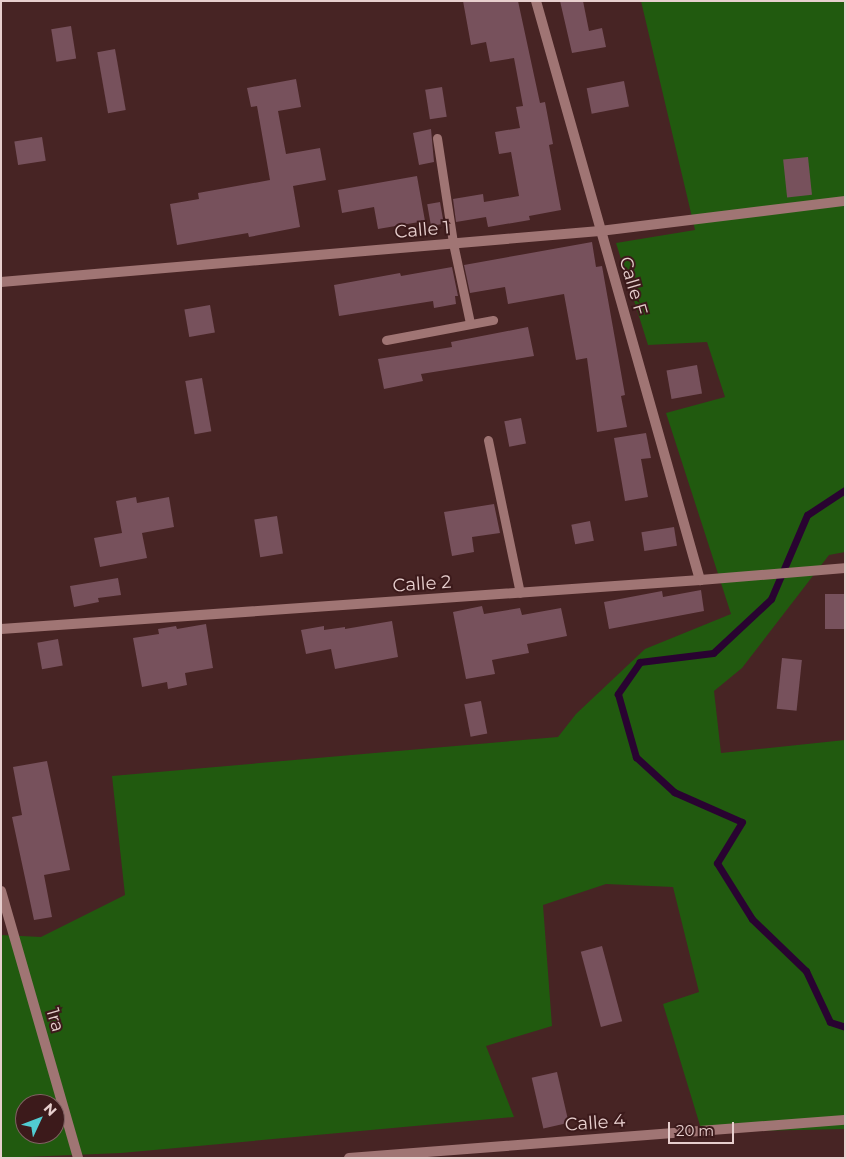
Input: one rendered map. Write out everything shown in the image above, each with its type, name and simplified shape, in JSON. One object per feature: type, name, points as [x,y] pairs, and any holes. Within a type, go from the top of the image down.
[{"type":"street","name":"Calle F","points":[[536,1],[700,580]]},
{"type":"street","name":"Calle 1","points":[[1,282],[600,231],[845,201]]},
{"type":"street","name":"Calle 2","points":[[1,629],[700,580],[845,568]]},
{"type":"street","name":"1ra","points":[[1,891],[78,1158]]},
{"type":"street","name":"Calle 4","points":[[348,1158],[845,1120]]},
{"type":"lane","points":[[437,138],[453,244],[470,323]]},
{"type":"lane","points":[[386,340],[494,320]]},
{"type":"lane","points":[[488,440],[520,593]]},
{"type":"green space","points":[[641,1],[845,1],[845,552],[829,555],[742,668],[714,691],[721,753],[845,740],[845,1129],[702,1132],[663,1004],[699,992],[673,887],[606,884],[543,905],[552,1026],[486,1046],[514,1117],[121,1153],[1,1158],[1,935],[41,937],[125,895],[112,776],[558,737],[576,714],[645,649],[731,614],[666,413],[725,397],[707,342],[648,345],[616,243],[695,230]]},
{"type":"building","points":[[463,1],[518,1],[540,103],[545,102],[553,144],[549,145],[561,210],[529,216],[530,220],[488,227],[486,217],[456,222],[453,199],[483,194],[484,202],[519,196],[511,152],[499,154],[495,132],[520,128],[516,107],[523,106],[514,58],[490,62],[486,42],[471,45]]},
{"type":"building","points":[[560,1],[583,1],[589,31],[602,28],[606,47],[572,53]]},
{"type":"building","points":[[71,26],[76,59],[56,62],[51,29]]},
{"type":"building","points":[[115,49],[126,110],[108,113],[97,52]]},
{"type":"building","points":[[296,79],[301,107],[278,111],[286,154],[320,148],[326,180],[293,186],[300,227],[249,237],[248,233],[177,245],[170,204],[199,199],[198,193],[270,180],[257,106],[251,107],[247,88]]},
{"type":"building","points":[[624,81],[629,107],[592,114],[587,88]]},
{"type":"building","points":[[442,87],[447,117],[430,119],[425,90]]},
{"type":"building","points":[[431,129],[434,162],[419,165],[413,133]]},
{"type":"building","points":[[42,137],[46,161],[18,165],[14,141]]},
{"type":"building","points":[[808,157],[812,195],[787,197],[783,160]]},
{"type":"building","points":[[417,176],[425,221],[378,229],[374,207],[342,213],[338,190]]},
{"type":"building","points":[[440,202],[444,224],[431,226],[427,204]]},
{"type":"building","points":[[592,242],[596,267],[602,266],[625,395],[621,396],[627,427],[597,432],[587,358],[576,360],[564,294],[508,304],[505,287],[470,293],[464,265]]},
{"type":"building","points":[[452,267],[458,296],[455,296],[456,304],[434,308],[433,301],[339,316],[334,285],[400,273],[401,276]]},
{"type":"building","points":[[210,305],[215,333],[189,337],[184,310]]},
{"type":"building","points":[[528,327],[534,356],[421,374],[423,381],[384,389],[378,359],[452,347],[451,342]]},
{"type":"building","points":[[697,365],[702,394],[672,399],[666,370]]},
{"type":"building","points":[[202,378],[211,431],[195,434],[185,381]]},
{"type":"building","points":[[521,418],[526,444],[509,447],[504,421]]},
{"type":"building","points":[[646,433],[651,458],[641,459],[648,497],[625,501],[614,438]]},
{"type":"building","points":[[136,497],[137,503],[169,497],[174,527],[142,533],[147,558],[100,567],[94,538],[122,533],[116,501]]},
{"type":"building","points":[[494,504],[500,533],[472,537],[474,552],[452,556],[444,512]]},
{"type":"building","points":[[277,516],[283,554],[260,557],[254,520]]},
{"type":"building","points":[[590,521],[594,541],[575,544],[571,525]]},
{"type":"building","points":[[674,527],[677,546],[644,551],[641,532]]},
{"type":"building","points":[[118,578],[121,595],[98,598],[99,602],[74,607],[70,586]]},
{"type":"building","points":[[701,590],[704,611],[609,629],[604,602],[662,591],[663,597]]},
{"type":"building","points":[[825,594],[845,594],[845,629],[825,629]]},
{"type":"building","points":[[482,606],[484,614],[520,608],[522,615],[561,608],[567,636],[527,644],[529,653],[492,660],[495,674],[466,679],[453,612]]},
{"type":"building","points":[[392,621],[398,657],[335,669],[331,649],[306,654],[301,630],[324,626],[324,630],[345,627],[345,629]]},
{"type":"building","points":[[206,624],[213,668],[185,673],[187,685],[168,689],[167,682],[142,687],[133,638],[159,634],[158,629],[176,626],[177,629]]},
{"type":"building","points":[[58,639],[63,666],[42,669],[37,643]]},
{"type":"building","points":[[782,658],[802,660],[797,711],[777,709]]},
{"type":"building","points":[[481,701],[487,733],[471,737],[464,704]]},
{"type":"building","points":[[47,761],[70,870],[44,875],[52,917],[34,920],[12,817],[22,815],[13,767]]},
{"type":"building","points":[[602,946],[622,1021],[601,1027],[581,952]]},
{"type":"building","points":[[557,1072],[569,1123],[543,1129],[532,1078]]},
{"type":"waterway","points":[[845,490],[807,515],[771,599],[713,653],[640,662],[618,694],[636,757],[674,792],[742,822],[717,863],[752,919],[806,971],[830,1022],[845,1027]]}]
